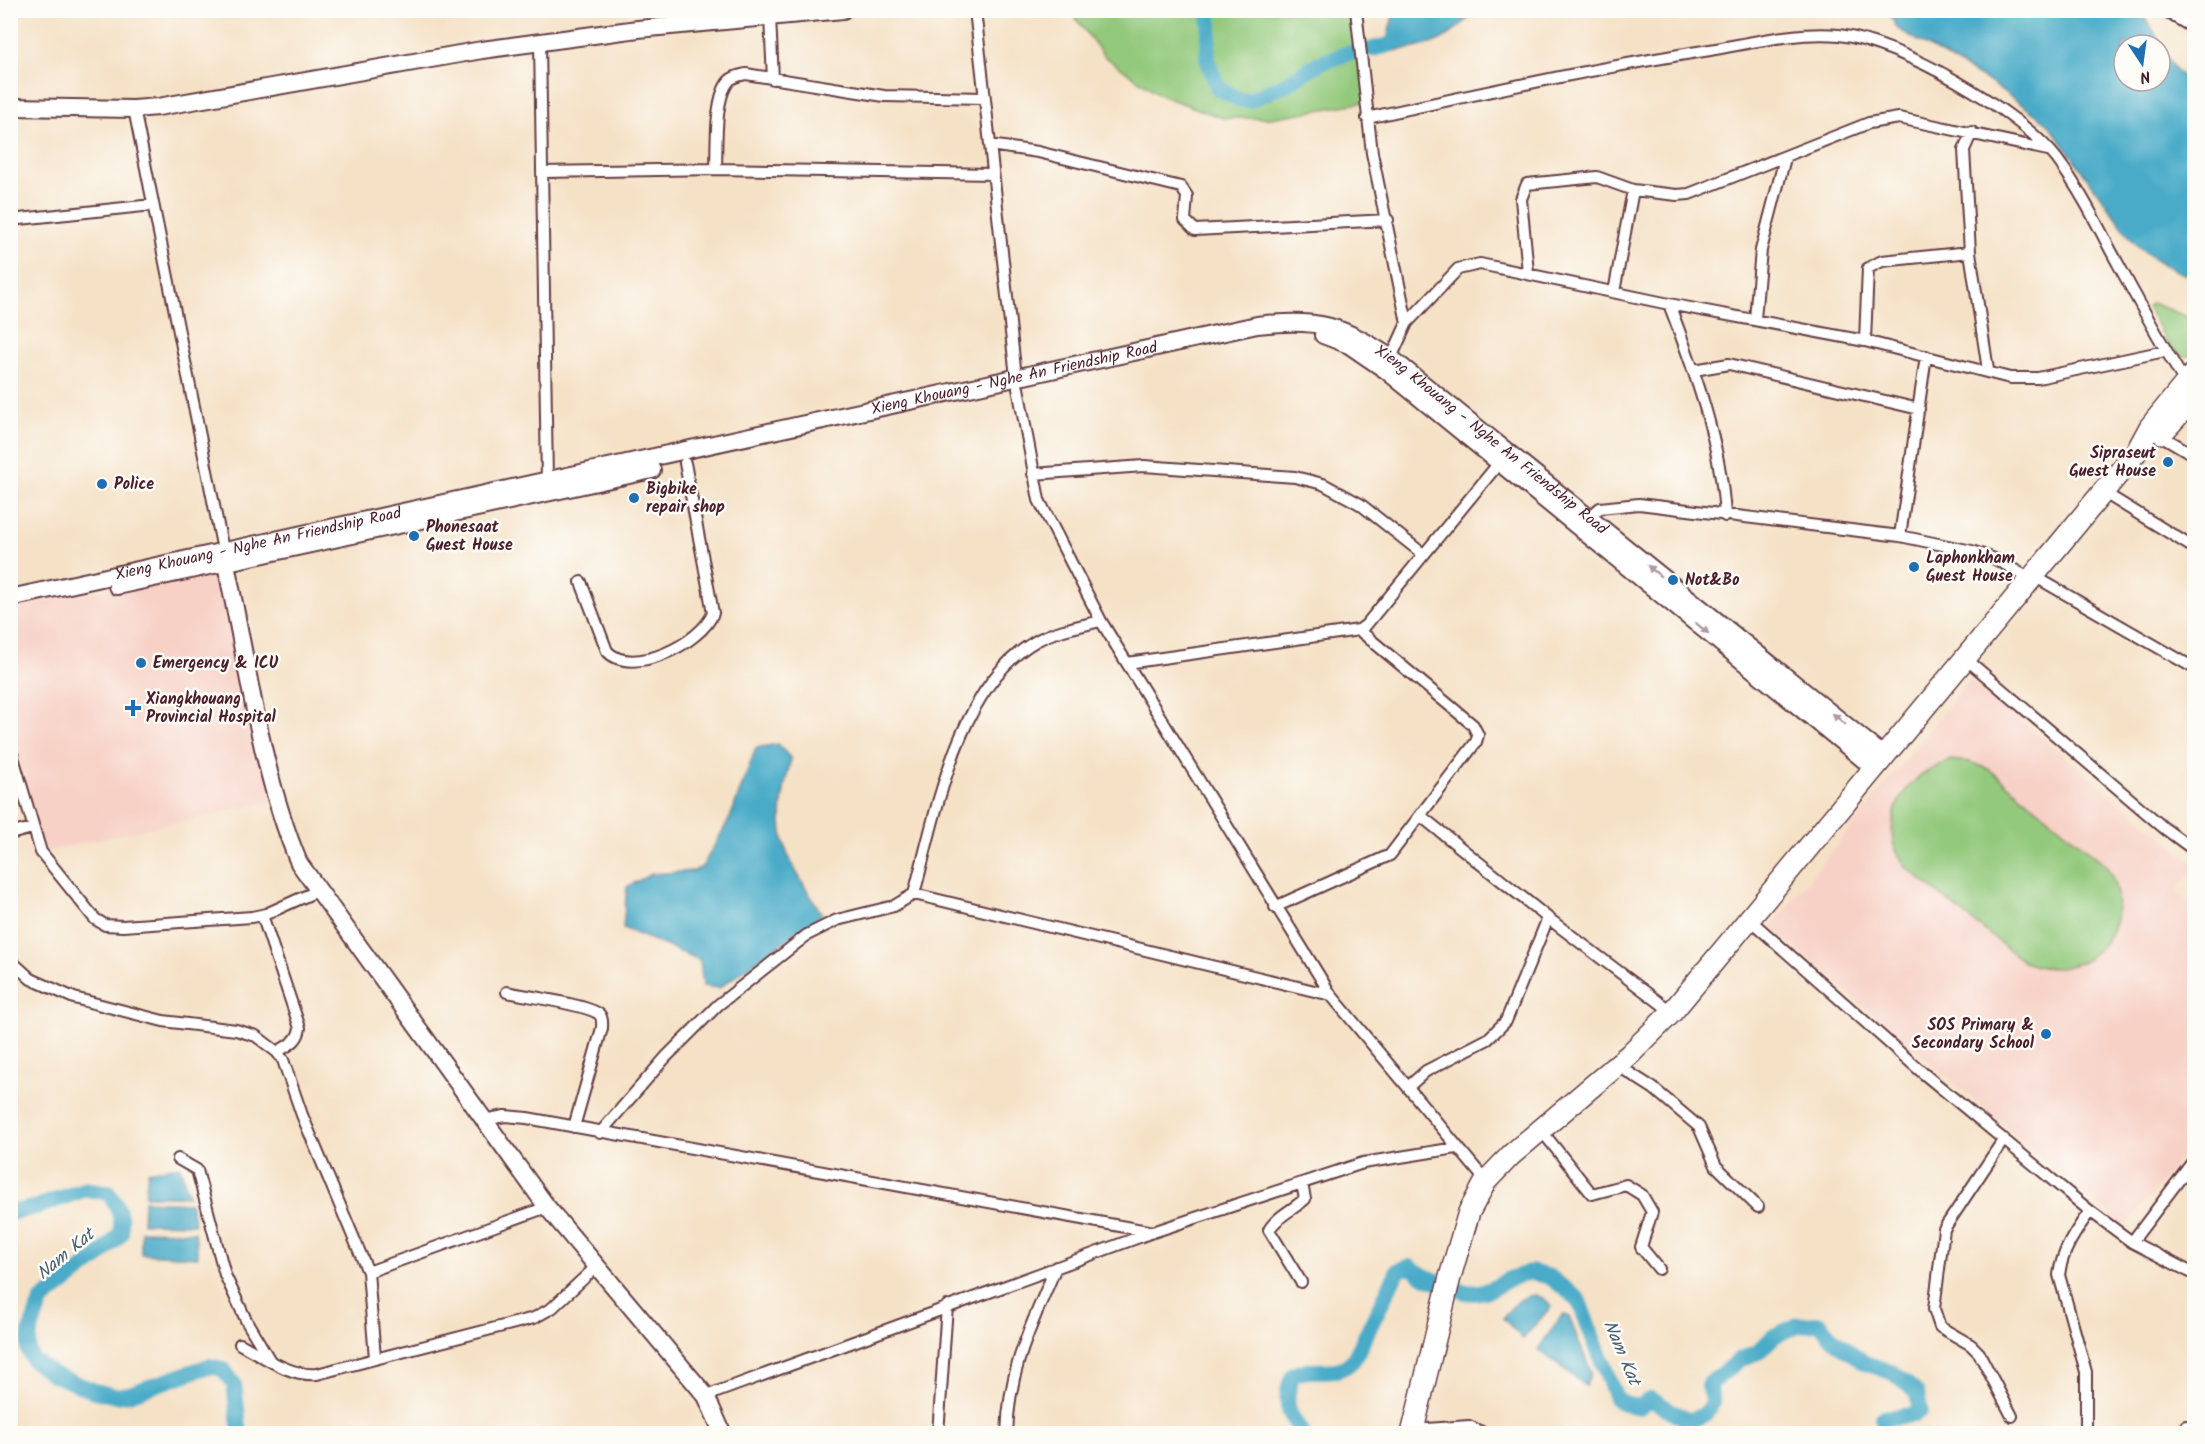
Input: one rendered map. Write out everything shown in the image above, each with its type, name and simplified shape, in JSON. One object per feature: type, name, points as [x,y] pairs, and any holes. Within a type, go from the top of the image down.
[{"type":"highway","points":[[2137,451],[2160,435],[2192,385]]},
{"type":"highway","points":[[1413,1432],[1443,1299],[1469,1212],[1486,1181],[1617,1065],[1672,1012],[2137,451],[2150,427],[2192,385]]},
{"type":"street","points":[[10,107],[134,110],[188,103],[540,42],[843,10]]},
{"type":"street","points":[[975,10],[1017,382],[1039,500],[1101,621],[1331,995],[1456,1148],[1486,1181]]},
{"type":"street","points":[[1356,10],[1372,153],[1388,220],[1407,323]]},
{"type":"street","points":[[2169,10],[2194,25]]},
{"type":"street","points":[[2190,10],[2194,13]]},
{"type":"street","points":[[770,17],[773,79]]},
{"type":"street","points":[[1367,118],[1613,65],[1770,40],[1838,35],[1872,42],[1908,56],[1961,84],[2013,120],[2049,150],[2083,198],[2165,351],[2192,385]]},
{"type":"street","points":[[540,42],[548,486]]},
{"type":"street","points":[[716,169],[720,102],[729,81],[746,75],[884,96],[985,98]]},
{"type":"street","points":[[134,110],[270,772],[288,838],[299,863],[547,1207],[706,1396],[723,1434]]},
{"type":"street","points":[[1528,272],[1521,199],[1527,184],[1597,177],[1633,190],[1677,195],[1689,194],[1763,163],[1785,158],[1885,119],[1899,118],[2049,150]]},
{"type":"street","points":[[1972,132],[1964,150],[1970,252],[1988,370]]},
{"type":"street","points":[[990,145],[1038,152],[1181,187],[1187,196],[1185,220],[1195,230],[1388,220]]},
{"type":"street","points":[[1755,319],[1761,250],[1785,158]]},
{"type":"street","points":[[543,172],[716,169],[993,174]]},
{"type":"street","points":[[1614,292],[1633,190]]},
{"type":"street","points":[[10,220],[153,205]]},
{"type":"street","points":[[1865,341],[1868,268],[1871,265],[1882,261],[1970,252]]},
{"type":"street","points":[[1391,358],[1407,323],[1458,269],[1480,264],[1528,272],[1669,304],[1865,341],[1988,370],[2010,378],[2038,378],[2165,351]]},
{"type":"street","points":[[1669,304],[1694,370],[1723,476],[1725,516]]},
{"type":"street","name":"Xieng Khouang - Nghe An Friendship Road","points":[[548,486],[685,463],[1257,325],[1292,321],[1326,325],[1356,335],[1391,358],[1504,458],[1880,762]]},
{"type":"street","name":"Xieng Khouang - Nghe An Friendship Road","points":[[10,598],[224,556],[1017,382],[1262,336],[1295,332],[1327,335],[1349,345],[1388,370],[1588,518],[1880,762]]},
{"type":"street","points":[[1900,536],[1926,356]]},
{"type":"street","points":[[1694,370],[1729,364],[1919,409]]},
{"type":"street","points":[[2160,435],[2194,455]]},
{"type":"street","points":[[1127,663],[1359,630],[1366,625],[1504,458]]},
{"type":"street","points":[[581,582],[607,651],[615,660],[632,663],[673,650],[696,637],[709,624],[713,613],[685,463]]},
{"type":"street","points":[[1033,474],[1144,466],[1294,477],[1323,484],[1360,504],[1423,554]]},
{"type":"street","points":[[2103,492],[2194,549]]},
{"type":"street","points":[[1588,518],[1600,508],[1639,504],[1900,536],[1972,551],[1995,559],[2032,577],[2194,668]]},
{"type":"street","name":"Xieng Khouang - Nghe An Friendship Road","points":[[10,609],[224,556]]},
{"type":"street","points":[[600,1132],[666,1057],[718,1005],[807,935],[837,920],[894,906],[914,894],[946,777],[969,717],[999,672],[1034,642],[1050,634],[1101,621]]},
{"type":"street","points":[[1275,907],[1390,855],[1476,742],[1478,735],[1473,725],[1359,630]]},
{"type":"street","points":[[1965,658],[2164,828],[2194,850]]},
{"type":"street","points":[[10,747],[32,828],[41,852],[95,919],[105,924],[123,926],[262,915],[317,891]]},
{"type":"street","points":[[1421,816],[1548,918],[1672,1012]]},
{"type":"street","points":[[10,834],[32,828]]},
{"type":"street","points":[[914,894],[1331,995]]},
{"type":"street","points":[[262,915],[300,1028],[298,1037],[277,1052]]},
{"type":"street","points":[[1408,1087],[1426,1071],[1488,1039],[1506,1021],[1548,918]]},
{"type":"street","points":[[1749,919],[1923,1073],[2090,1210],[2132,1242],[2194,1274]]},
{"type":"street","points":[[10,960],[31,979],[74,998],[163,1021],[236,1030],[256,1036],[277,1052],[283,1060],[302,1115],[368,1272],[375,1358]]},
{"type":"street","points":[[507,992],[599,1013],[602,1028],[574,1127]]},
{"type":"street","points":[[1617,1065],[1653,1088],[1699,1127],[1716,1166],[1758,1207]]},
{"type":"street","points":[[483,1120],[505,1116],[527,1118],[1153,1232]]},
{"type":"street","points":[[1541,1130],[1592,1194],[1626,1185],[1642,1196],[1652,1212],[1641,1247],[1659,1269]]},
{"type":"street","points":[[2004,1139],[1944,1229],[1934,1309],[1940,1327],[1971,1345],[1979,1353],[2012,1416]]},
{"type":"street","points":[[706,1396],[1153,1232],[1363,1163],[1456,1148]]},
{"type":"street","points":[[178,1159],[197,1170],[225,1275],[247,1322],[269,1359]]},
{"type":"street","points":[[2132,1242],[2194,1160]]},
{"type":"street","points":[[1301,1282],[1269,1230],[1273,1223],[1305,1199],[1302,1184]]},
{"type":"street","points":[[368,1272],[547,1207]]},
{"type":"street","points":[[2086,1434],[2086,1372],[2059,1275],[2061,1260],[2068,1245],[2090,1210]]},
{"type":"street","points":[[240,1344],[305,1375],[534,1318],[552,1308],[598,1265]]},
{"type":"street","points":[[1007,1434],[1010,1398],[1018,1356],[1056,1267]]},
{"type":"street","points":[[938,1434],[947,1306]]},
{"type":"street","points":[[1413,1432],[1469,1426],[1486,1434]]},
{"type":"shaded area","name":"Xiangkhouang Provincial Hospital","points":[[225,562],[278,800],[41,852],[11,747],[10,609]]},
{"type":"shaded area","name":"SOS Primary & Secondary School","points":[[1970,679],[2194,863],[2194,867],[2177,891],[2194,907],[2194,1141],[2131,1221],[2122,1226],[1771,927]]},
{"type":"green space","points":[[1070,11],[1356,11],[1366,102],[1270,118],[1223,118],[1162,96],[1105,57]]},
{"type":"green space","points":[[2151,303],[2194,319],[2194,354],[2184,357],[2169,346],[2147,307]]},
{"type":"green space","points":[[1951,760],[1971,762],[1990,770],[2106,865],[2115,887],[2117,909],[2113,928],[2102,945],[2088,958],[2069,966],[2047,968],[2024,962],[1907,868],[1895,848],[1892,835],[1900,799],[1913,782],[1930,770]]},
{"type":"water","points":[[1394,10],[1476,11],[1455,30],[1438,41],[1419,47],[1392,51],[1387,40]]},
{"type":"water","points":[[2134,10],[2144,17],[2154,33],[2112,33],[2112,93],[2172,93],[2172,64],[2183,77],[2194,83],[2194,277],[2161,263],[2132,240],[2048,123],[1991,83],[1898,29],[1887,11]]},
{"type":"water","points":[[778,744],[791,759],[782,807],[781,825],[784,841],[797,873],[822,914],[719,988],[703,986],[700,960],[623,928],[627,887],[651,874],[694,871],[702,867],[730,818],[756,748]]},
{"type":"water","points":[[180,1166],[189,1196],[145,1196],[148,1171]]},
{"type":"water","points":[[144,1201],[190,1203],[195,1224],[143,1223]]},
{"type":"water","points":[[141,1231],[195,1232],[198,1257],[141,1254]]},
{"type":"water","points":[[1535,1295],[1545,1299],[1551,1307],[1523,1339],[1503,1318],[1516,1303]]},
{"type":"water","points":[[1563,1314],[1569,1317],[1591,1372],[1586,1386],[1538,1349]]},
{"type":"waterway","points":[[1208,10],[1210,25],[1207,59],[1218,88],[1240,100],[1250,100],[1288,83],[1317,64],[1349,53]]},
{"type":"waterway","points":[[1372,49],[1389,45]]},
{"type":"waterway","name":"Nam Kat","points":[[10,1213],[37,1207],[86,1189],[108,1193],[117,1207],[121,1223],[121,1234],[98,1257],[41,1301],[30,1332],[28,1350],[33,1360],[54,1375],[95,1391],[116,1396],[129,1394],[209,1366],[223,1369],[234,1384],[240,1434]]},
{"type":"waterway","name":"Nam Kat","points":[[1303,1434],[1293,1419],[1288,1405],[1288,1391],[1293,1375],[1301,1372],[1340,1369],[1354,1359],[1398,1270],[1410,1267],[1424,1276],[1465,1292],[1475,1293],[1492,1289],[1509,1279],[1531,1272],[1550,1277],[1578,1299],[1616,1398],[1624,1404],[1639,1407],[1651,1399],[1689,1421],[1705,1414],[1713,1402],[1708,1385],[1739,1360],[1758,1352],[1774,1336],[1798,1325],[1820,1324],[1834,1340],[1865,1363],[1894,1373],[1917,1393],[1920,1410],[1914,1415],[1883,1418],[1886,1434]]},
{"type":"place","name":"Sipraseut Guest House","points":[[2168,462]]},
{"type":"place","name":"Police","points":[[102,484]]},
{"type":"place","name":"Bigbike repair shop","points":[[634,498]]},
{"type":"place","name":"Phonesaat Guest House","points":[[414,536]]},
{"type":"place","name":"Laphonkham Guest House","points":[[1914,567]]},
{"type":"place","name":"Not&Bo","points":[[1673,580]]},
{"type":"place","name":"Emergency & ICU","points":[[141,663]]},
{"type":"place","name":"Xiangkhouang Provincial Hospital","points":[[133,708]]},
{"type":"place","name":"SOS Primary & Secondary School","points":[[2046,1034]]}]
